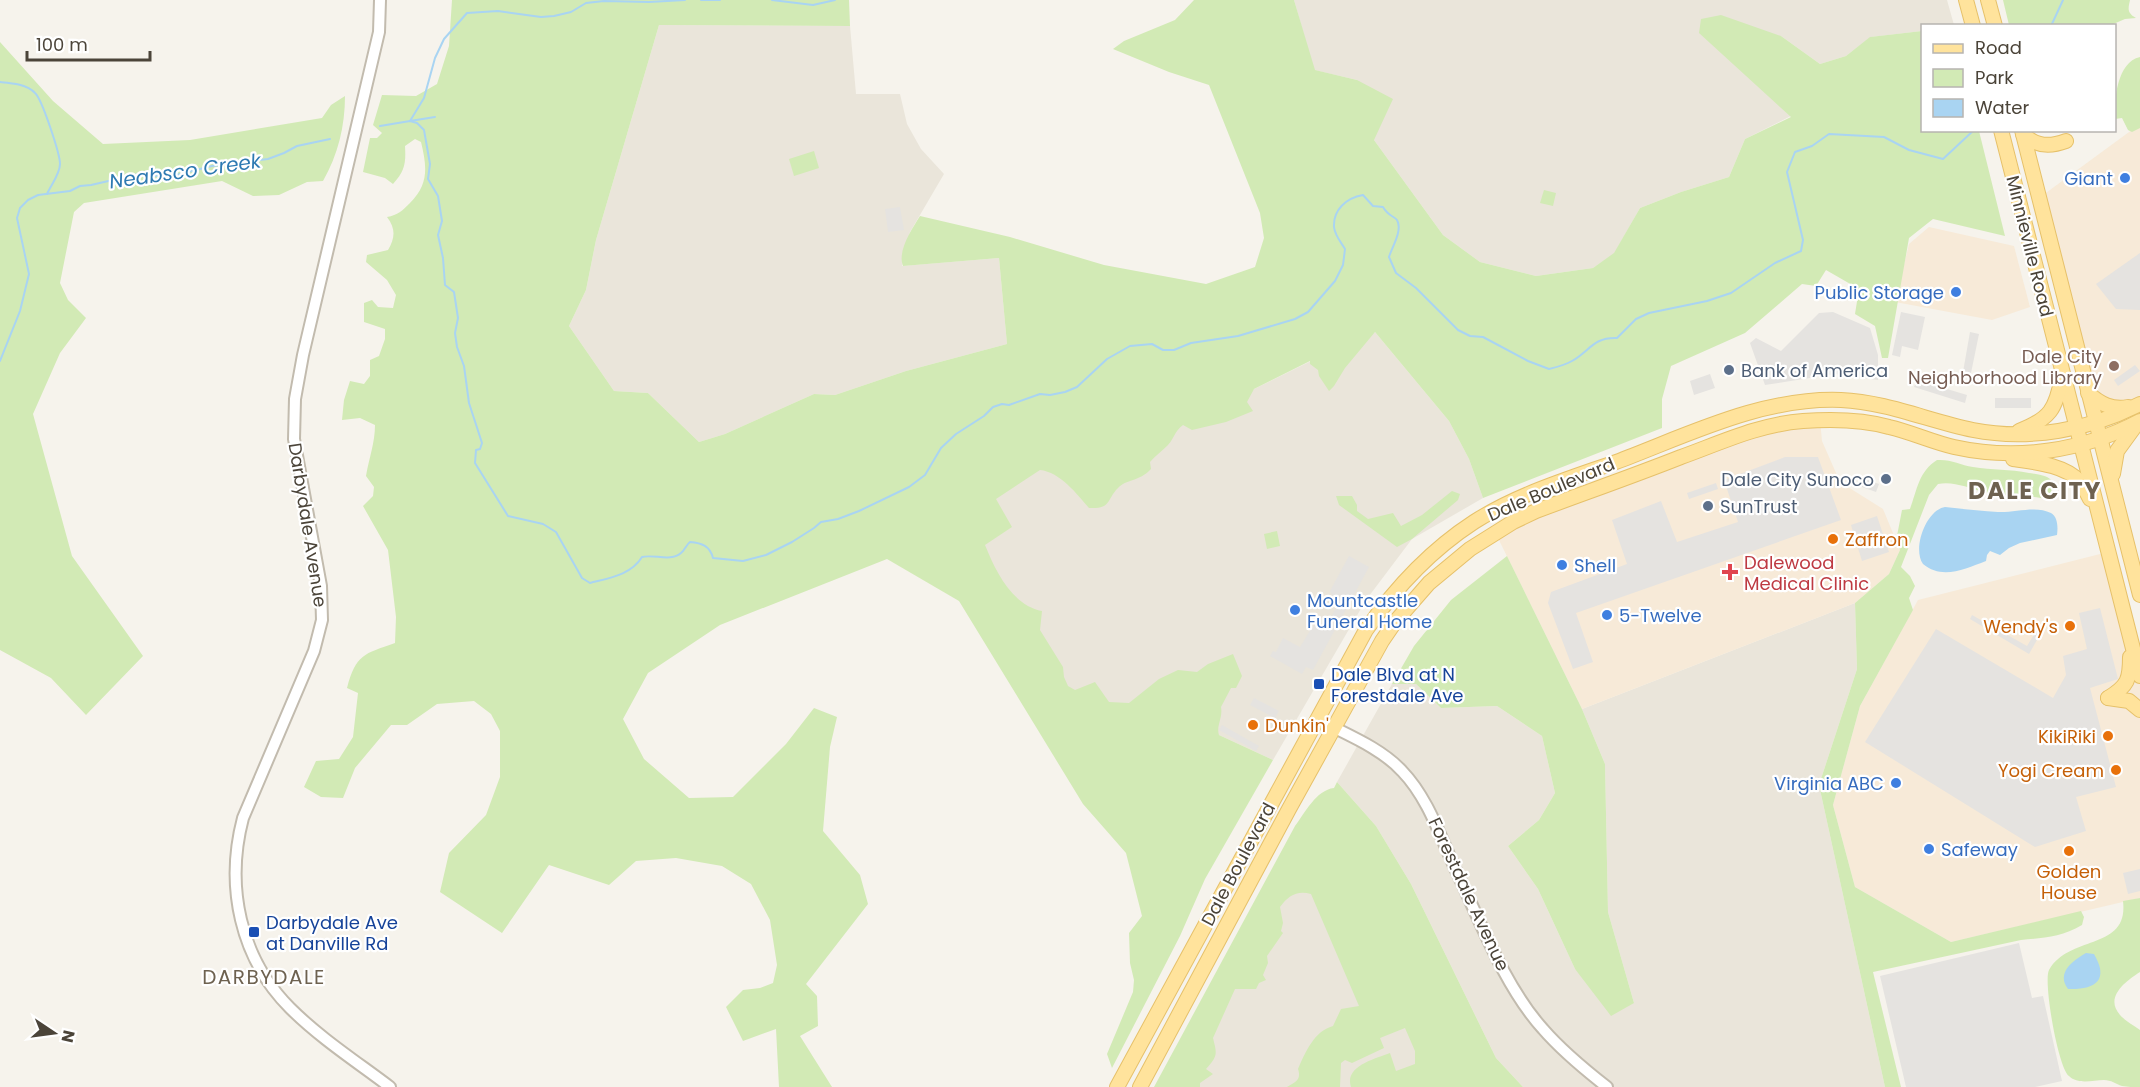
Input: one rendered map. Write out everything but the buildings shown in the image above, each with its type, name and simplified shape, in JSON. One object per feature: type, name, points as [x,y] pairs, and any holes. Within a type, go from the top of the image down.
[{"type":"main road","points":[[1966,0],[1972,24]]},
{"type":"main road","points":[[1989,0],[1995,24]]},
{"type":"main road","name":"Minnieville Road","points":[[2001,132],[2140,676]]},
{"type":"main road","points":[[2023,132],[2034,142],[2043,145],[2054,145],[2066,141]]},
{"type":"main road","name":"Minnieville Road","points":[[2023,132],[2140,595]]},
{"type":"main road","points":[[2011,434],[2037,423],[2049,414],[2056,402],[2062,375]]},
{"type":"main road","points":[[2088,393],[2110,407],[2120,408],[2140,404]]},
{"type":"main road","name":"Dale Boulevard","points":[[1117,1087],[1366,630],[1396,590],[1417,568],[1474,522],[1497,508],[1535,492],[1742,415],[1788,403],[1820,400],[1858,401],[1972,429],[2011,434],[2033,434],[2076,427],[2096,422],[2140,404]]},
{"type":"main road","name":"Dale Boulevard","points":[[1140,1087],[1382,641],[1409,604],[1470,549],[1513,522],[1536,512],[1729,439],[1788,422],[1850,420],[1872,423],[1952,446],[1994,452],[2040,452],[2081,444],[2140,421]]},
{"type":"main road","points":[[2112,482],[2117,451],[2126,436],[2140,421]]},
{"type":"main road","points":[[1994,452],[2070,474],[2081,483],[2098,511]]},
{"type":"main road","points":[[2130,640],[2128,680],[2123,687],[2108,698],[2129,701],[2140,710]]},
{"type":"street","name":"Darbydale Avenue","points":[[380,0],[377,42],[303,355],[295,399],[294,439],[321,586],[322,620],[314,651],[243,818],[238,837],[234,874],[235,892],[244,933],[255,960],[271,986],[304,1021],[390,1087]]},
{"type":"street","name":"Forestdale Avenue","points":[[1317,719],[1380,753],[1402,771],[1412,783],[1430,813],[1500,962],[1527,1009],[1554,1042],[1607,1087]]},
{"type":"shaded area","points":[[1294,0],[1947,0],[1954,24],[1921,24],[1921,31],[1871,37],[1846,56],[1820,64],[1781,36],[1700,33],[1791,116],[1745,139],[1729,177],[1640,208],[1614,254],[1593,268],[1536,276],[1480,262],[1443,235],[1374,140],[1357,80],[1314,70]]},
{"type":"shaded area","points":[[659,25],[850,26],[856,94],[900,94],[907,124],[921,149],[944,174],[910,232],[902,266],[999,258],[1007,344],[906,371],[835,395],[814,394],[725,434],[699,442],[648,393],[614,391],[569,326],[586,290],[596,240]]},
{"type":"shaded area","points":[[2140,124],[2140,400],[2119,407],[2088,393],[2039,198]]},
{"type":"shaded area","points":[[900,207],[904,230],[888,232],[885,209]]},
{"type":"shaded area","points":[[1929,227],[2014,246],[2030,307],[1992,320],[1895,302],[1909,244]]},
{"type":"shaded area","points":[[2140,253],[2140,310],[2116,309],[2096,284]]},
{"type":"shaded area","points":[[1833,312],[1870,328],[1878,355],[1878,380],[1835,374],[1765,385],[1750,343],[1756,338],[1781,351],[1819,313]]},
{"type":"shaded area","points":[[1901,312],[1925,317],[1918,350],[1902,346],[1900,357],[1892,355]]},
{"type":"shaded area","points":[[1375,332],[1449,421],[1469,459],[1483,498],[1412,539],[1366,600],[1273,760],[1219,735],[1114,709],[1063,691],[960,518],[1054,456],[1187,422]]},
{"type":"shaded area","points":[[1970,332],[1979,334],[1971,373],[1963,372]]},
{"type":"shaded area","points":[[2135,365],[2140,371],[2118,386],[2114,380]]},
{"type":"shaded area","points":[[1710,374],[1715,388],[1694,395],[1690,381]]},
{"type":"shaded area","points":[[1917,380],[1967,395],[1965,403],[1914,387]]},
{"type":"shaded area","points":[[1995,398],[2031,398],[2031,408],[1995,408]]},
{"type":"shaded area","points":[[1820,420],[1822,441],[1840,482],[1883,509],[1900,550],[1889,574],[1855,603],[1582,709],[1495,532],[1769,426]]},
{"type":"shaded area","points":[[1785,457],[1818,457],[1841,520],[1576,613],[1593,662],[1573,669],[1548,603],[1551,592],[1627,564],[1612,520],[1661,501],[1677,542],[1738,522],[1724,480]]},
{"type":"shaded area","points":[[1862,478],[1879,484],[1876,492],[1859,486]]},
{"type":"shaded area","points":[[1716,483],[1718,489],[1689,499],[1687,493]]},
{"type":"shaded area","points":[[1877,516],[1889,552],[1862,561],[1851,525]]},
{"type":"shaded area","points":[[2108,552],[2140,677],[2140,898],[1951,942],[1855,887],[1833,805],[1860,706],[1918,600]]},
{"type":"shaded area","points":[[1349,556],[1369,567],[1313,670],[1306,667],[1302,674],[1270,656],[1273,651],[1276,652],[1283,638],[1300,647],[1313,626],[1330,619],[1337,606],[1330,591]]},
{"type":"shaded area","points":[[1855,603],[1857,669],[1819,785],[1885,1087],[1523,1087],[1496,1058],[1411,884],[1376,826],[1337,782],[1392,684],[1416,684],[1441,708],[1497,706],[1542,736],[1555,793],[1539,820],[1508,846],[1538,889],[1575,969],[1634,1003],[1608,912],[1605,764],[1582,709]]},
{"type":"shaded area","points":[[2100,608],[2118,679],[2090,688],[2116,787],[2076,797],[2086,831],[2035,847],[1865,742],[1936,629],[2053,698],[2066,675],[2063,656],[2087,649],[2079,613]]},
{"type":"shaded area","points":[[1972,615],[2027,646],[2038,628],[2042,631],[2029,654],[1970,619]]},
{"type":"shaded area","points":[[1254,698],[1279,711],[1275,718],[1250,705]]},
{"type":"shaded area","points":[[1222,725],[1259,746],[1256,751],[1219,730]]},
{"type":"shaded area","points":[[1302,841],[1458,1087],[1167,1087]]},
{"type":"shaded area","points":[[2140,869],[2140,891],[2128,894],[2123,873]]},
{"type":"shaded area","points":[[2019,943],[2032,998],[2043,996],[2062,1081],[2035,1087],[1906,1087],[1880,976]]},
{"type":"green space","points":[[452,0],[849,0],[850,26],[659,25],[596,240],[586,290],[569,326],[614,391],[648,393],[699,442],[725,434],[814,394],[835,395],[906,371],[1007,344],[999,258],[903,266],[904,247],[920,216],[1010,237],[1104,265],[1206,284],[1255,267],[1264,238],[1260,213],[1209,85],[1169,72],[1113,49],[1124,41],[1175,20],[1194,0],[1294,0],[1315,70],[1357,80],[1393,99],[1374,140],[1443,235],[1480,262],[1536,276],[1593,268],[1614,253],[1640,208],[1729,177],[1745,139],[1791,117],[1699,33],[1701,19],[1721,15],[1781,36],[1820,64],[1846,56],[1870,37],[1921,31],[1921,132],[1979,132],[2005,236],[1933,219],[1909,238],[1888,358],[1882,358],[1875,326],[1855,314],[1859,289],[1826,270],[1816,286],[1802,284],[1745,333],[1671,366],[1662,399],[1662,428],[1483,498],[1469,459],[1449,421],[1375,332],[1329,391],[1319,376],[1318,370],[1310,364],[1310,361],[1254,389],[1247,402],[1253,411],[1226,422],[1192,430],[1183,425],[1168,445],[1150,462],[1151,469],[1142,476],[1121,485],[1108,503],[1102,507],[1089,508],[1061,479],[1040,470],[996,499],[1012,527],[985,545],[1006,586],[1022,602],[1042,611],[1040,630],[1063,667],[1068,686],[1075,690],[1095,682],[1109,702],[1129,703],[1159,679],[1178,670],[1197,672],[1208,664],[1233,654],[1242,676],[1236,688],[1231,688],[1221,707],[1219,735],[1273,760],[1205,879],[1180,936],[1112,1068],[1107,1054],[1133,992],[1134,980],[1130,963],[1129,933],[1142,916],[1126,853],[1083,804],[959,601],[887,559],[720,625],[648,673],[623,719],[644,759],[689,798],[733,797],[786,744],[814,708],[837,717],[830,747],[823,831],[860,875],[868,904],[806,984],[817,996],[818,1026],[800,1036],[832,1087],[779,1087],[776,1029],[743,1041],[726,1007],[743,990],[760,988],[773,983],[777,965],[770,920],[751,884],[722,866],[676,858],[636,861],[609,885],[549,865],[502,933],[440,892],[449,853],[486,815],[500,777],[500,731],[491,714],[474,701],[437,704],[407,725],[391,725],[355,768],[343,798],[321,797],[304,787],[316,761],[339,759],[353,737],[358,693],[347,688],[354,668],[369,653],[395,643],[396,617],[388,550],[363,506],[373,496],[374,487],[366,476],[375,425],[360,418],[342,420],[344,400],[350,381],[364,384],[370,376],[370,360],[379,356],[385,339],[385,329],[364,322],[364,303],[372,300],[378,307],[393,308],[396,295],[387,280],[366,262],[367,255],[388,250],[394,234],[387,217],[402,210],[421,189],[425,167],[421,142],[415,139],[405,146],[404,166],[393,184],[385,178],[363,172],[370,138],[377,138],[382,133],[373,125],[382,95],[416,96],[437,84],[449,46]]},
{"type":"green space","points":[[2003,0],[2130,0],[2129,10],[2136,18],[2125,19],[2113,24],[2009,24]]},
{"type":"green space","points":[[0,42],[53,101],[103,144],[190,140],[322,118],[331,105],[345,96],[340,140],[323,181],[307,182],[279,195],[253,196],[222,181],[84,203],[74,212],[60,283],[68,300],[86,318],[60,353],[33,414],[72,556],[143,656],[86,715],[51,678],[0,650]]},
{"type":"green space","points":[[2140,57],[2140,128],[2132,132],[2128,130],[2122,118],[2116,119],[2116,92],[2126,66],[2132,60]]},
{"type":"green space","points":[[814,151],[819,168],[794,176],[789,159]]},
{"type":"green space","points":[[1544,190],[1556,193],[1553,206],[1540,203]]},
{"type":"green space","points":[[1937,460],[2041,475],[2051,480],[2053,486],[2048,497],[2041,498],[1984,492],[1950,483],[1938,484],[1929,495],[1901,567],[1910,576],[1915,586],[1909,598],[1913,610],[1860,706],[1833,805],[1855,887],[1951,942],[2081,911],[2084,917],[2082,925],[2045,938],[2021,940],[1873,972],[1901,1087],[1885,1087],[1819,785],[1857,669],[1855,603],[1889,574],[1900,550],[1896,541],[1902,510],[1910,509],[1922,475]]},
{"type":"green space","points":[[1452,491],[1460,494],[1458,500],[1412,539],[1397,547],[1339,505],[1336,496],[1352,496],[1357,505],[1357,511],[1368,519],[1393,513],[1401,526],[1422,515]]},
{"type":"green space","points":[[1277,531],[1280,546],[1267,549],[1264,534]]},
{"type":"green space","points":[[1507,556],[1582,709],[1605,764],[1608,912],[1634,1003],[1611,1016],[1575,969],[1538,889],[1508,846],[1539,820],[1555,793],[1542,736],[1497,706],[1441,708],[1416,684],[1392,684],[1414,646],[1451,600]]},
{"type":"green space","points":[[1337,782],[1376,826],[1411,884],[1496,1058],[1523,1087],[1351,1087],[1350,1080],[1356,1069],[1362,1064],[1390,1053],[1396,1071],[1415,1064],[1415,1051],[1405,1028],[1380,1038],[1384,1048],[1352,1063],[1345,1060],[1341,1063],[1340,1087],[1287,1087],[1298,1079],[1298,1069],[1315,1038],[1333,1026],[1341,1009],[1359,1006],[1311,894],[1297,893],[1280,907],[1283,933],[1267,956],[1268,963],[1263,975],[1266,980],[1259,983],[1256,989],[1235,989],[1213,1038],[1216,1055],[1206,1069],[1213,1074],[1200,1083],[1200,1087],[1154,1087],[1295,826],[1316,797],[1334,788]]},
{"type":"green space","points":[[2140,898],[2140,972],[2123,985],[2114,1002],[2120,1015],[2140,1030],[2140,1087],[2122,1086],[2107,1080],[2073,1079],[2065,1070],[2056,1042],[2048,990],[2049,970],[2058,959],[2070,951],[2096,941],[2117,928],[2122,917],[2123,901]]},
{"type":"water","points":[[1945,507],[1998,512],[2032,509],[2045,511],[2055,517],[2057,535],[2020,543],[2000,555],[1990,551],[1986,561],[1962,570],[1946,572],[1930,569],[1923,564],[1920,557],[1920,540],[1932,515]]},
{"type":"water","points":[[2086,953],[2094,954],[2099,963],[2100,977],[2097,982],[2085,988],[2068,989],[2064,978],[2067,968]]},
{"type":"waterway","points":[[435,117],[410,121],[424,98],[435,58],[444,39],[467,13],[498,11],[541,17],[571,12],[586,3],[685,0]]},
{"type":"waterway","points":[[701,0],[720,0]]},
{"type":"waterway","points":[[772,0],[813,5],[835,0]]},
{"type":"waterway","name":"Neabsco Creek","points":[[2052,24],[2063,0]]},
{"type":"waterway","points":[[0,82],[19,84],[28,88],[35,93],[42,105],[60,164],[57,176],[47,194]]},
{"type":"waterway","name":"Neabsco Creek","points":[[380,126],[410,121],[417,123],[424,130],[430,164],[428,179],[438,196],[442,221],[438,235],[445,285],[454,292],[458,318],[455,333],[457,347],[464,366],[469,403],[482,443],[480,449],[476,450],[475,463],[508,516],[543,524],[556,532],[582,578],[590,583],[626,572],[642,557],[677,556],[690,542],[705,546],[713,558],[743,561],[766,555],[792,542],[821,522],[838,519],[859,511],[909,487],[925,475],[941,448],[993,407],[1002,404],[1009,405],[1040,394],[1065,392],[1077,387],[1107,359],[1130,346],[1152,344],[1163,350],[1174,350],[1191,343],[1238,336],[1295,319],[1308,312],[1335,281],[1343,265],[1345,249],[1336,233],[1334,221],[1338,210],[1346,202],[1363,195],[1373,206],[1383,207],[1399,224],[1389,257],[1396,273],[1416,288],[1458,330],[1470,336],[1483,337],[1528,361],[1549,369],[1572,361],[1597,342],[1617,338],[1636,319],[1649,313],[1707,301],[1731,293],[1775,263],[1801,251],[1803,240],[1787,172],[1795,152],[1812,146],[1829,134],[1884,137],[1909,150],[1943,159],[1972,132]]},
{"type":"waterway","name":"Neabsco Creek","points":[[0,361],[20,311],[29,274],[17,218],[20,208],[28,200],[38,195],[70,191],[80,186],[139,174],[176,175],[212,166],[268,159],[297,146],[330,139]]},
{"type":"place","name":"Giant","points":[[2125,178]]},
{"type":"place","name":"Public Storage","points":[[1956,292]]},
{"type":"place","name":"Dale City Neighborhood Library","points":[[2114,366]]},
{"type":"place","name":"Bank of America","points":[[1729,370]]},
{"type":"place","name":"Dale City Sunoco","points":[[1886,479]]},
{"type":"place","name":"SunTrust","points":[[1708,506]]},
{"type":"place","name":"Zaffron","points":[[1833,539]]},
{"type":"place","name":"Shell","points":[[1562,565]]},
{"type":"place","name":"Dalewood Medical Clinic","points":[[1730,572]]},
{"type":"place","name":"Mountcastle Funeral Home","points":[[1295,610]]},
{"type":"place","name":"5-Twelve","points":[[1607,615]]},
{"type":"place","name":"Wendy's","points":[[2070,626]]},
{"type":"place","name":"Dale Blvd at N Forestdale Ave","points":[[1319,684]]},
{"type":"place","name":"Dunkin'","points":[[1253,725]]},
{"type":"place","name":"KikiRiki","points":[[2108,736]]},
{"type":"place","name":"Yogi Cream","points":[[2116,770]]},
{"type":"place","name":"Virginia ABC","points":[[1896,783]]},
{"type":"place","name":"Safeway","points":[[1929,849]]},
{"type":"place","name":"Golden House","points":[[2069,851]]},
{"type":"place","name":"Darbydale Ave at Danville Rd","points":[[254,932]]},
{"type":"district","name":"DALE CITY","points":[[2035,490]]},
{"type":"district","name":"DARBYDALE","points":[[264,977]]}]
